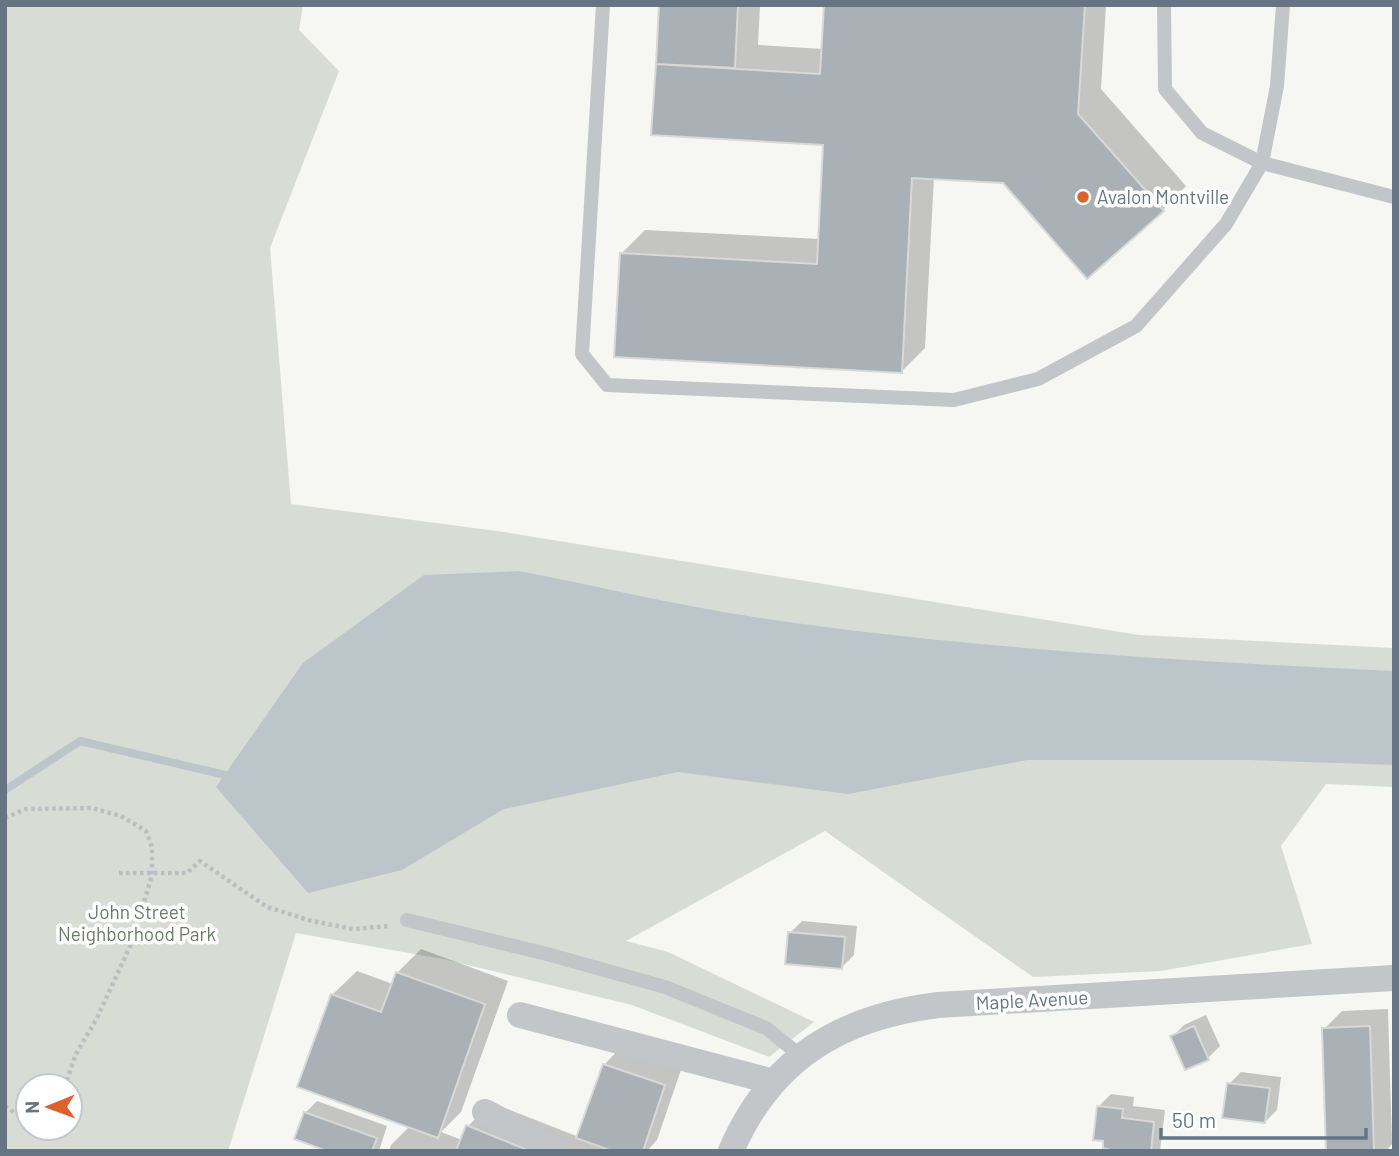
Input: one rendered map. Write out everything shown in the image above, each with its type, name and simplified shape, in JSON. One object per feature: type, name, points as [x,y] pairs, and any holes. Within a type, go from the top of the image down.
[{"type":"street","name":"Maple Avenue","points":[[731,1151],[741,1128],[774,1082],[802,1057],[848,1027],[901,1010],[938,1005],[1394,978]]},
{"type":"street","points":[[520,1015],[774,1082]]},
{"type":"street","points":[[485,1112],[558,1151]]},
{"type":"lane","points":[[603,5],[582,354],[607,385],[954,400],[1038,379],[1136,326],[1226,224],[1262,163],[1277,86],[1283,5]]},
{"type":"lane","points":[[1164,5],[1165,89],[1202,133],[1262,163],[1394,197]]},
{"type":"lane","points":[[407,920],[547,954],[665,987],[766,1028],[802,1057]]},
{"type":"path","points":[[5,818],[26,808],[92,808],[121,816],[146,831],[152,847],[152,875],[133,940],[97,1018],[76,1054],[70,1072]]},
{"type":"path","points":[[119,873],[187,873],[200,861],[267,907],[313,922],[354,929],[383,928],[407,920]]},
{"type":"green space","name":"John Street Neighborhood Park","points":[[5,5],[303,5],[299,30],[339,71],[270,248],[291,504],[497,531],[1139,635],[1394,648],[1394,787],[1326,784],[1281,846],[1312,944],[1161,971],[1033,977],[825,831],[626,941],[668,952],[814,1022],[769,1057],[632,1005],[443,959],[296,933],[228,1151],[5,1151]]},
{"type":"shaded area","points":[[519,571],[724,612],[833,628],[1153,658],[1394,671],[1394,765],[1250,760],[1027,760],[848,794],[678,772],[504,809],[402,870],[308,893],[216,787],[303,663],[424,575]]},
{"type":"building","points":[[659,5],[738,5],[735,68],[656,64]]},
{"type":"building","name":"Avalon Montville","points":[[824,5],[1085,5],[1078,114],[1164,211],[1087,279],[1003,183],[912,178],[902,373],[614,357],[620,253],[817,264],[823,145],[651,135],[656,64],[820,74]]},
{"type":"building","points":[[788,932],[845,937],[842,969],[785,964]]},
{"type":"building","points":[[396,972],[485,1004],[438,1138],[297,1087],[331,994],[381,1012]]},
{"type":"building","points":[[1194,1026],[1209,1060],[1185,1070],[1170,1036]]},
{"type":"building","points":[[1370,1026],[1374,1151],[1326,1151],[1322,1028]]},
{"type":"building","points":[[603,1064],[665,1085],[643,1151],[612,1151],[576,1138]]},
{"type":"building","points":[[1227,1083],[1270,1088],[1265,1123],[1222,1118]]},
{"type":"building","points":[[1097,1106],[1123,1109],[1122,1118],[1154,1122],[1151,1151],[1115,1151],[1103,1148],[1103,1141],[1093,1140]]},
{"type":"building","points":[[304,1112],[377,1138],[372,1151],[327,1151],[294,1139]]},
{"type":"building","points":[[466,1125],[530,1151],[456,1151]]},
{"type":"waterway","points":[[5,790],[80,741],[234,777]]},
{"type":"place","name":"Avalon Montville","points":[[1083,197]]}]
